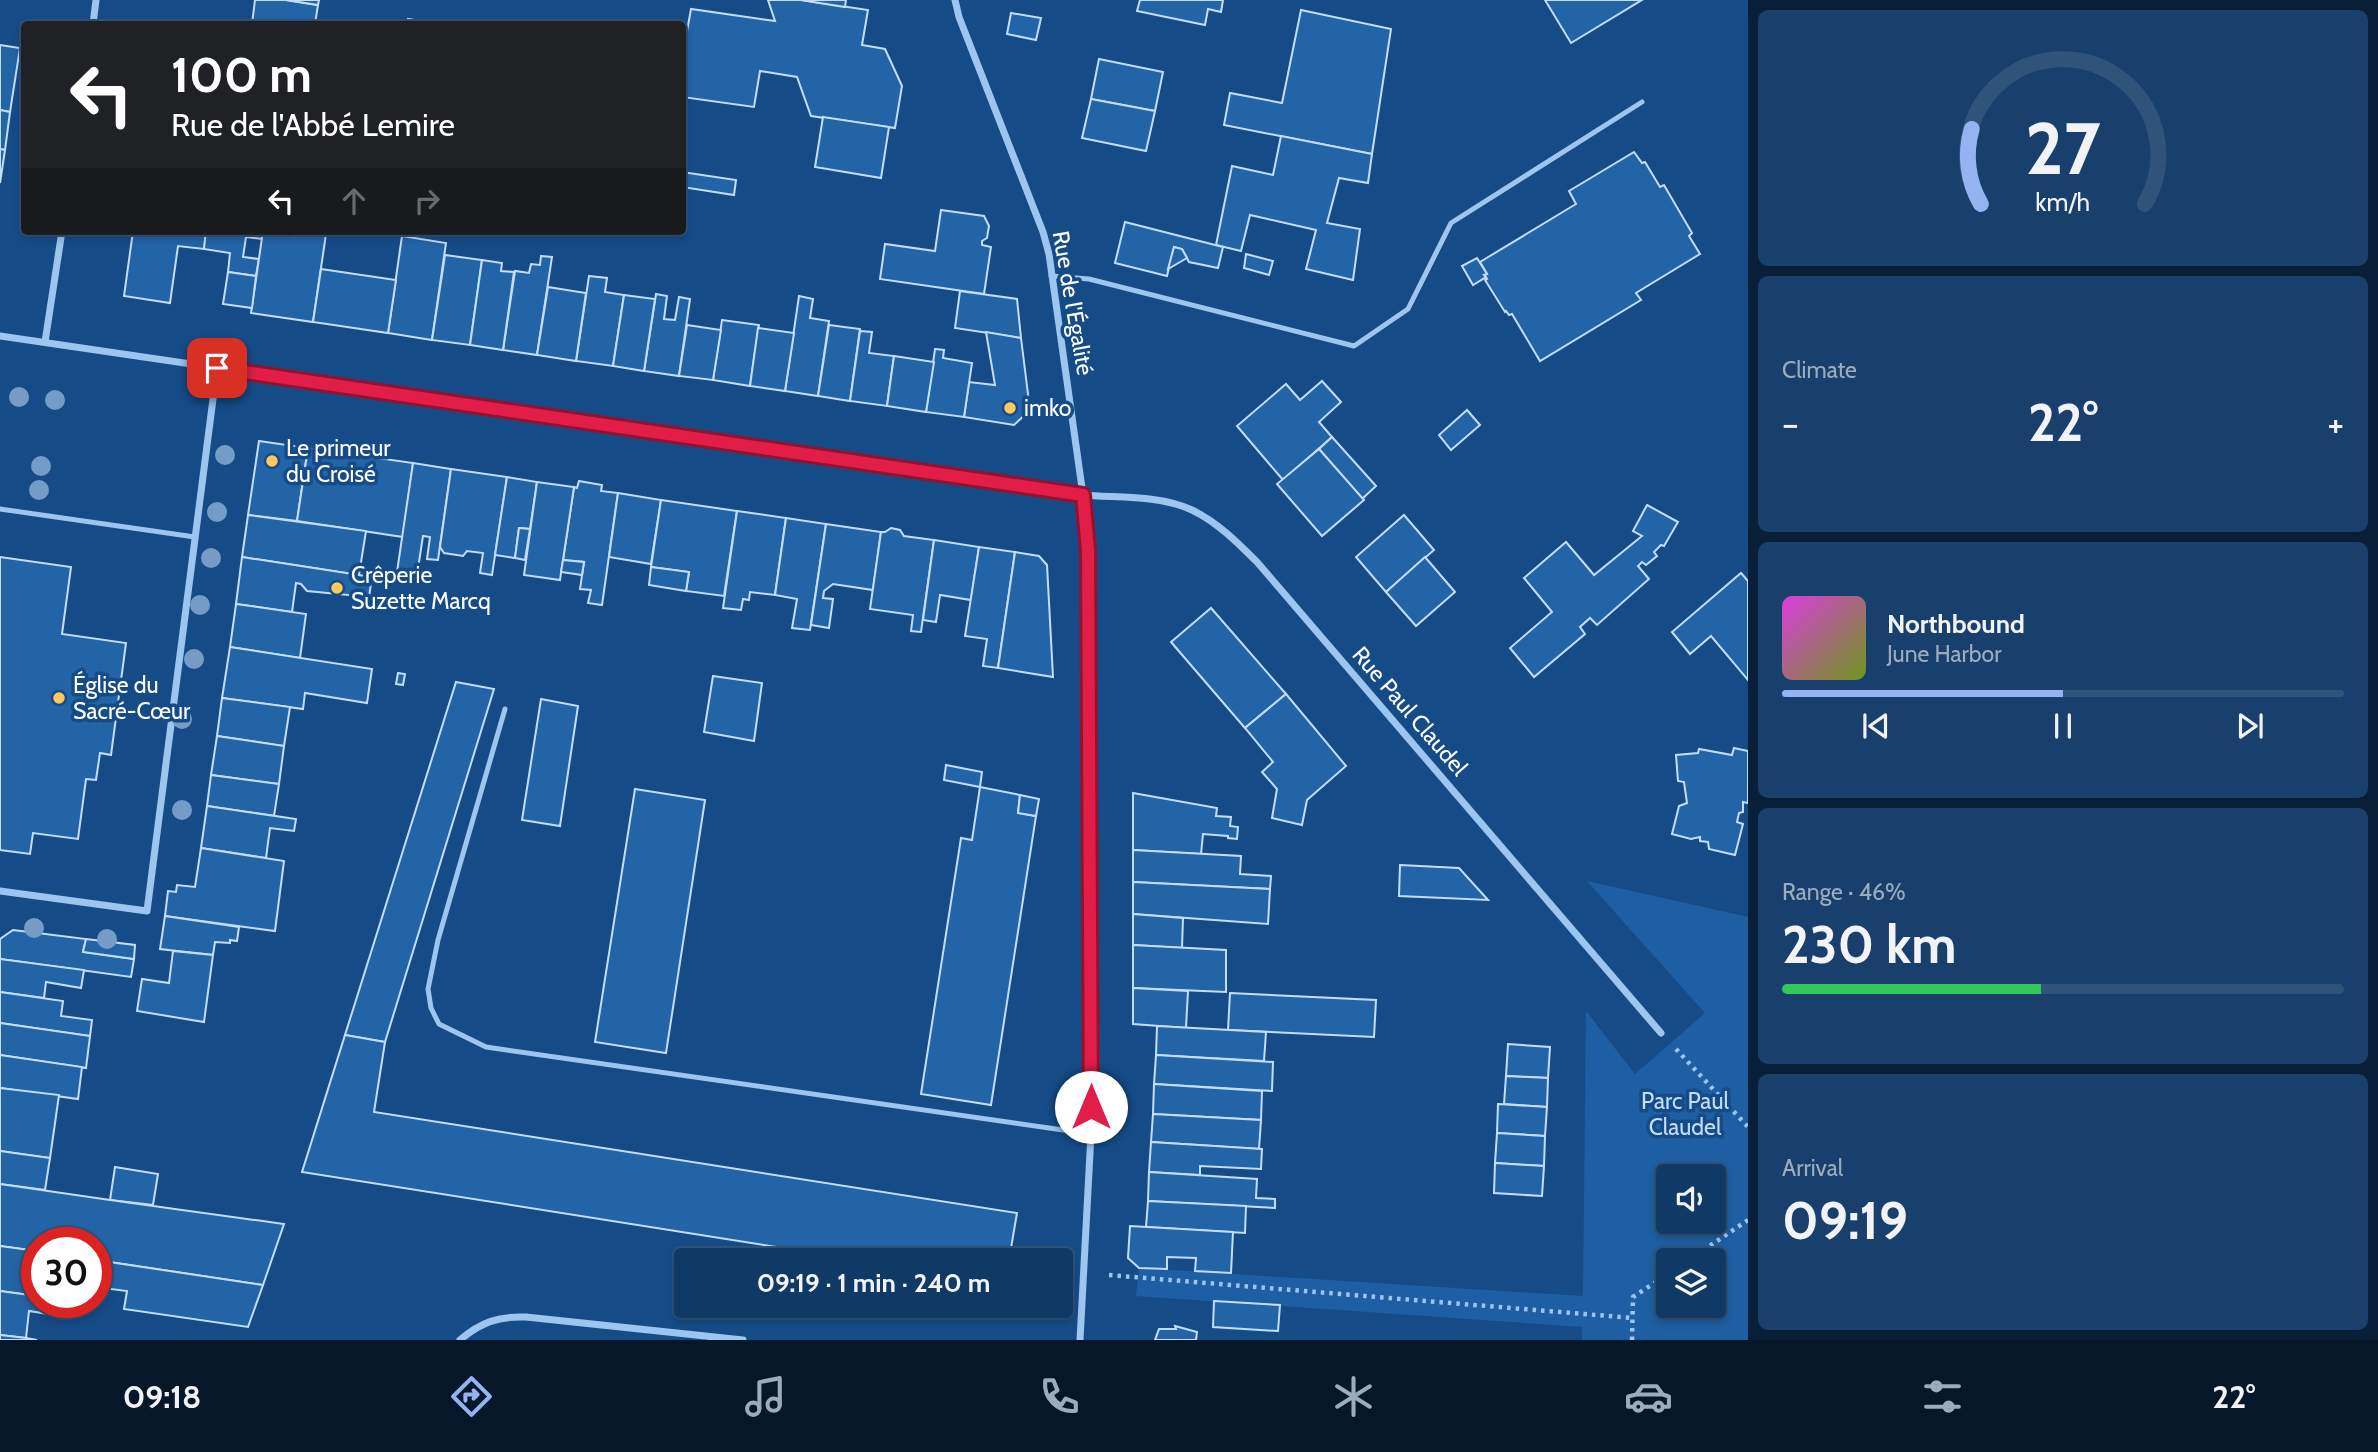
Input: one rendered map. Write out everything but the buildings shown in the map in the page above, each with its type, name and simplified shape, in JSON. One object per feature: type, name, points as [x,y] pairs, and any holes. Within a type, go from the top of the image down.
[{"type":"street","points":[[93,21],[96,0]]},
{"type":"street","name":"Rue de l'Égalité","points":[[955,0],[959,17],[1043,232],[1083,495],[1088,550],[1091,1134],[1080,1340]]},
{"type":"street","points":[[45,342],[61,235]]},
{"type":"street","name":"Rue Paul Claudel","points":[[0,336],[1083,495],[1174,503],[1193,510],[1238,543],[1274,582],[1661,1033]]},
{"type":"street","points":[[0,891],[147,912],[217,368]]},
{"type":"street","points":[[460,1340],[490,1320],[506,1317],[743,1340]]},
{"type":"lane","points":[[1051,276],[1089,279],[1354,346],[1408,309],[1451,223],[1642,102]]},
{"type":"lane","points":[[0,509],[195,537]]},
{"type":"lane","points":[[505,709],[438,940],[428,989],[430,1008],[439,1024],[486,1047],[1091,1134]]},
{"type":"path","points":[[1661,1033],[1748,1127]]},
{"type":"path","points":[[1707,1248],[1748,1220]]},
{"type":"path","points":[[1084,1273],[1633,1318]]},
{"type":"path","points":[[1632,1340],[1633,1297],[1656,1282]]},
{"type":"green space","name":"Parc Paul Claudel","points":[[1587,881],[1748,917],[1748,1340],[1582,1340],[1582,1327],[1136,1296],[1139,1268],[1583,1296],[1586,1011],[1635,1074],[1705,1013]]},
{"type":"place","name":"imko","points":[[1010,408]]},
{"type":"place","name":"Le primeur du Croisé","points":[[272,461]]},
{"type":"place","name":"Crêperie Suzette Marcq","points":[[337,588]]},
{"type":"place","name":"Église du Sacré-Cœur","points":[[59,698]]},
{"type":"route","points":[[217,368],[1083,495],[1088,550],[1091,1107]]}]
